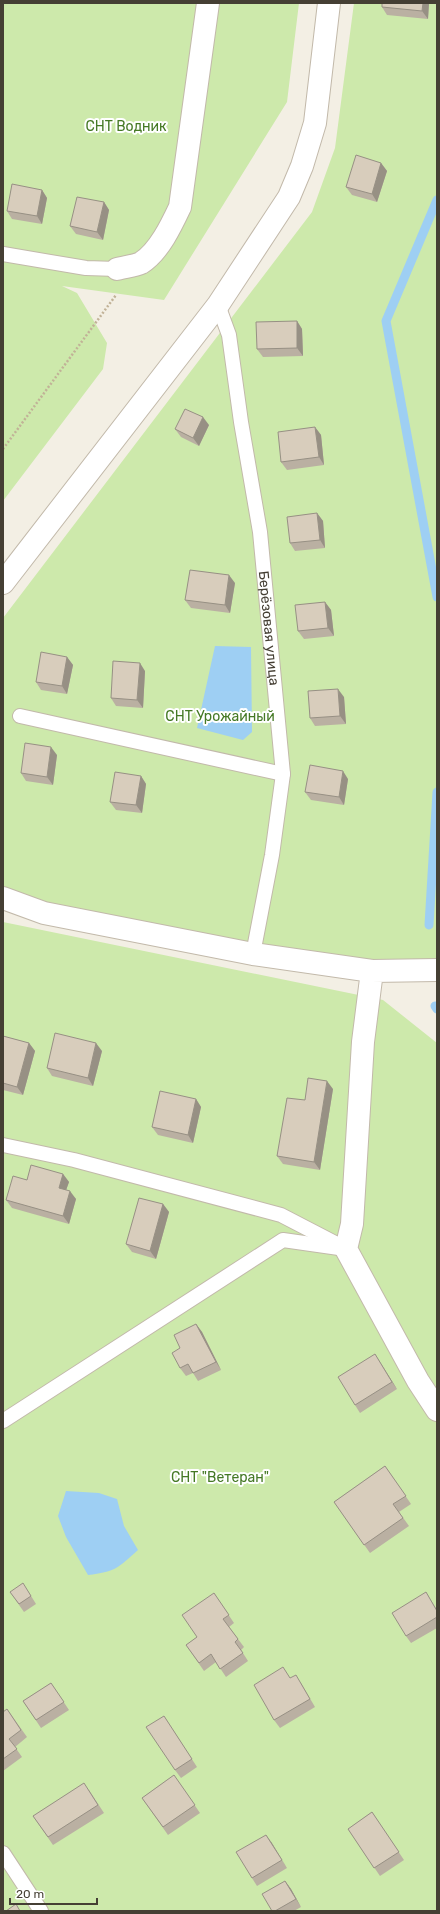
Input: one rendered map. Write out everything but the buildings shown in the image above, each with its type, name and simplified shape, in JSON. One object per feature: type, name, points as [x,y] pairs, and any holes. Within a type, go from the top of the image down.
[{"type":"street","points":[[117,269],[141,262],[150,254],[169,233],[180,207],[208,3]]},
{"type":"street","points":[[3,582],[218,305],[289,197],[302,166],[315,123],[330,3]]},
{"type":"street","points":[[3,898],[44,913],[253,954],[372,971],[437,970]]},
{"type":"street","points":[[372,971],[363,1042],[352,1224],[346,1249],[418,1381],[437,1410]]},
{"type":"lane","points":[[3,254],[86,268],[117,269]]},
{"type":"lane","name":"Берёзовая улица","points":[[218,305],[229,335],[241,422],[260,532],[283,774],[272,855],[253,954]]},
{"type":"lane","points":[[20,716],[283,774]]},
{"type":"lane","points":[[3,1144],[74,1160],[281,1215],[346,1249]]},
{"type":"lane","points":[[3,1421],[283,1240],[346,1249]]},
{"type":"lane","points":[[3,1853],[41,1911]]},
{"type":"path","points":[[3,449],[117,294],[117,269]]},
{"type":"green space","name":"СНТ Водник","points":[[3,3],[299,3],[287,102],[164,300],[62,286],[77,293],[107,343],[103,369],[3,501]]},
{"type":"green space","name":"СНТ Урожайный","points":[[354,3],[437,3],[437,959],[386,965],[245,945],[47,906],[3,890],[3,618],[312,212],[335,148]]},
{"type":"green space","name":"СНТ \"Ветеран\"","points":[[3,922],[383,1000],[437,1043],[437,1911],[3,1911]]},
{"type":"water","points":[[215,646],[251,647],[252,732],[243,740],[197,728]]},
{"type":"water","points":[[66,1491],[99,1493],[117,1499],[124,1526],[138,1550],[121,1565],[110,1571],[88,1575],[66,1537],[58,1516]]},
{"type":"waterway","points":[[437,200],[386,321],[437,597]]},
{"type":"waterway","points":[[429,925],[437,792]]}]
